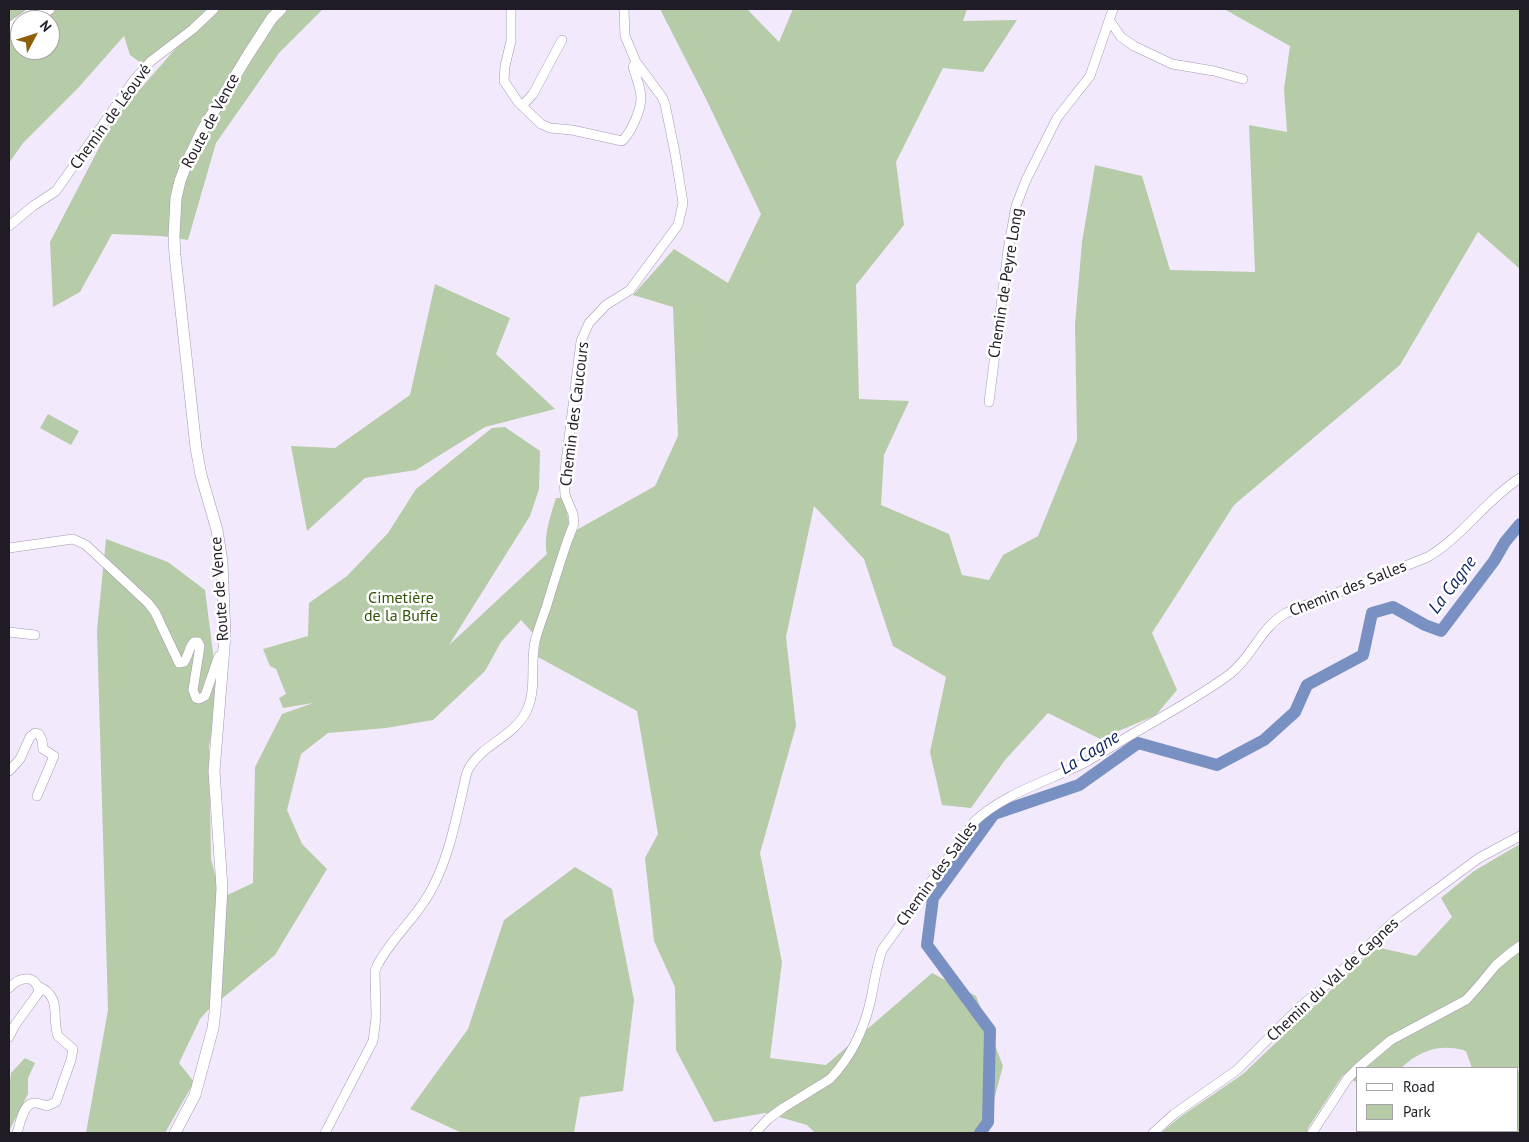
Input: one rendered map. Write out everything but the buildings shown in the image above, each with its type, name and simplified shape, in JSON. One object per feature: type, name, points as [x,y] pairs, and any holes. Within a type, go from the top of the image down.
[{"type":"main road","name":"Route de Vence","points":[[175,1133],[195,1095],[208,1050],[216,1012],[222,888],[214,771],[225,634],[222,571],[217,530],[201,475],[196,448],[175,255],[176,198],[186,167],[203,129],[272,18],[281,9]]},
{"type":"street","name":"Chemin de Léouvé","points":[[9,226],[33,206],[56,191],[134,80],[151,61],[193,29],[214,9]]},
{"type":"street","points":[[511,9],[510,41],[504,81],[522,106],[541,124],[550,128],[572,130],[622,141],[635,119],[641,100],[633,67],[636,62],[625,36],[624,9]]},
{"type":"street","name":"Chemin de Peyre Long","points":[[989,402],[1016,206],[1026,180],[1057,118],[1090,76],[1110,21],[1112,9]]},
{"type":"street","points":[[1110,21],[1121,37],[1134,46],[1172,64],[1214,71],[1243,79]]},
{"type":"street","points":[[522,106],[533,94],[562,40]]},
{"type":"street","name":"Chemin des Caucours","points":[[325,1133],[373,1041],[376,1017],[375,971],[380,960],[420,910],[435,882],[449,844],[467,772],[471,763],[512,730],[522,720],[528,708],[532,690],[535,642],[574,524],[573,514],[566,495],[564,478],[581,341],[589,323],[606,305],[630,290],[678,225],[683,203],[667,114],[662,97],[636,62]]},
{"type":"street","name":"Chemin des Salles","points":[[755,1133],[768,1120],[830,1079],[838,1070],[854,1047],[863,1024],[870,1003],[877,963],[882,950],[974,822],[984,812],[1042,781],[1084,762],[1194,698],[1231,673],[1247,658],[1266,629],[1277,618],[1428,557],[1441,549],[1483,508],[1520,478]]},
{"type":"street","points":[[9,548],[73,539],[86,545],[148,603],[179,663],[184,662],[194,642],[198,642],[200,646],[193,690],[196,698],[199,700],[205,696],[219,656],[223,654]]},
{"type":"street","points":[[9,632],[35,635]]},
{"type":"street","points":[[9,771],[20,759],[30,737],[35,733],[39,734],[43,749],[54,756],[37,796]]},
{"type":"street","name":"Chemin du Val de Cagnes","points":[[1153,1133],[1174,1114],[1237,1070],[1301,1006],[1331,981],[1395,920],[1478,858],[1520,836]]},
{"type":"street","points":[[1359,1067],[1391,1040],[1466,1000],[1496,965],[1520,946]]},
{"type":"street","points":[[9,988],[16,980],[24,978],[33,981],[45,989],[53,1000],[58,1036],[73,1049],[56,1102],[47,1106],[35,1102],[30,1104],[26,1108],[17,1133]]},
{"type":"street","points":[[9,1037],[15,1025],[39,992],[38,986]]},
{"type":"street","points":[[1312,1133],[1343,1084],[1356,1070]]},
{"type":"green space","points":[[9,9],[323,9],[279,53],[216,143],[188,240],[161,236],[112,234],[80,292],[53,307],[50,242],[114,119],[183,40],[148,68],[130,55],[124,36],[79,87],[23,143],[9,163]]},
{"type":"green space","name":"Cimetière de la Buffe","points":[[660,9],[747,9],[779,42],[793,9],[967,9],[963,21],[1017,20],[983,72],[943,68],[896,162],[904,225],[856,285],[859,399],[909,401],[884,455],[881,505],[949,534],[962,575],[989,580],[1003,555],[1038,536],[1077,440],[1075,324],[1082,242],[1095,165],[1142,176],[1170,270],[1255,272],[1249,125],[1287,132],[1284,89],[1290,46],[1224,9],[1520,9],[1520,269],[1478,232],[1400,365],[1234,505],[1152,633],[1177,690],[1156,715],[1100,739],[1048,713],[1005,760],[971,808],[942,805],[930,752],[946,677],[893,646],[864,559],[814,506],[786,637],[796,726],[760,853],[782,962],[770,1058],[826,1065],[932,973],[976,996],[1003,1066],[985,1133],[815,1133],[807,1125],[765,1113],[714,1122],[676,1050],[675,987],[654,941],[645,858],[658,834],[637,711],[538,657],[540,641],[521,620],[501,642],[485,671],[433,720],[386,728],[328,733],[301,754],[287,810],[302,844],[327,869],[275,955],[207,1011],[200,1019],[179,1063],[194,1082],[165,1133],[86,1133],[108,1010],[97,630],[106,539],[168,562],[205,590],[218,692],[209,747],[211,859],[221,898],[253,883],[255,767],[282,714],[313,703],[283,708],[279,698],[286,694],[276,669],[270,666],[263,649],[308,636],[309,603],[347,576],[388,533],[416,489],[492,428],[505,427],[540,451],[539,489],[530,516],[449,645],[547,554],[547,533],[556,498],[564,498],[569,523],[564,537],[655,486],[678,436],[673,307],[633,295],[674,249],[728,283],[761,214]]},
{"type":"green space","points":[[435,284],[510,318],[496,354],[555,409],[485,427],[416,470],[365,478],[307,531],[291,446],[335,448],[410,395]]},
{"type":"green space","points":[[48,414],[79,431],[71,445],[40,428]]},
{"type":"green space","points":[[1520,844],[1520,1067],[1472,1067],[1466,1051],[1439,1048],[1423,1053],[1402,1067],[1356,1067],[1356,1082],[1343,1075],[1308,1128],[1307,1133],[1161,1133],[1180,1117],[1243,1074],[1376,947],[1416,956],[1452,917],[1441,898],[1474,871]]},
{"type":"green space","points":[[575,867],[612,889],[634,1000],[623,1091],[580,1097],[574,1133],[462,1133],[410,1109],[468,1029],[504,920]]},
{"type":"green space","points":[[25,1058],[35,1063],[28,1078],[28,1094],[9,1131],[11,1073]]},
{"type":"green space","points":[[1519,1072],[1520,1133],[1431,1133],[1519,1132]]},
{"type":"waterway","name":"La Cagne","points":[[980,1133],[988,1122],[990,1030],[927,945],[933,898],[994,814],[1079,785],[1138,743],[1217,765],[1264,740],[1295,712],[1307,685],[1363,655],[1372,613],[1393,607],[1425,625],[1441,631],[1520,524]]}]
